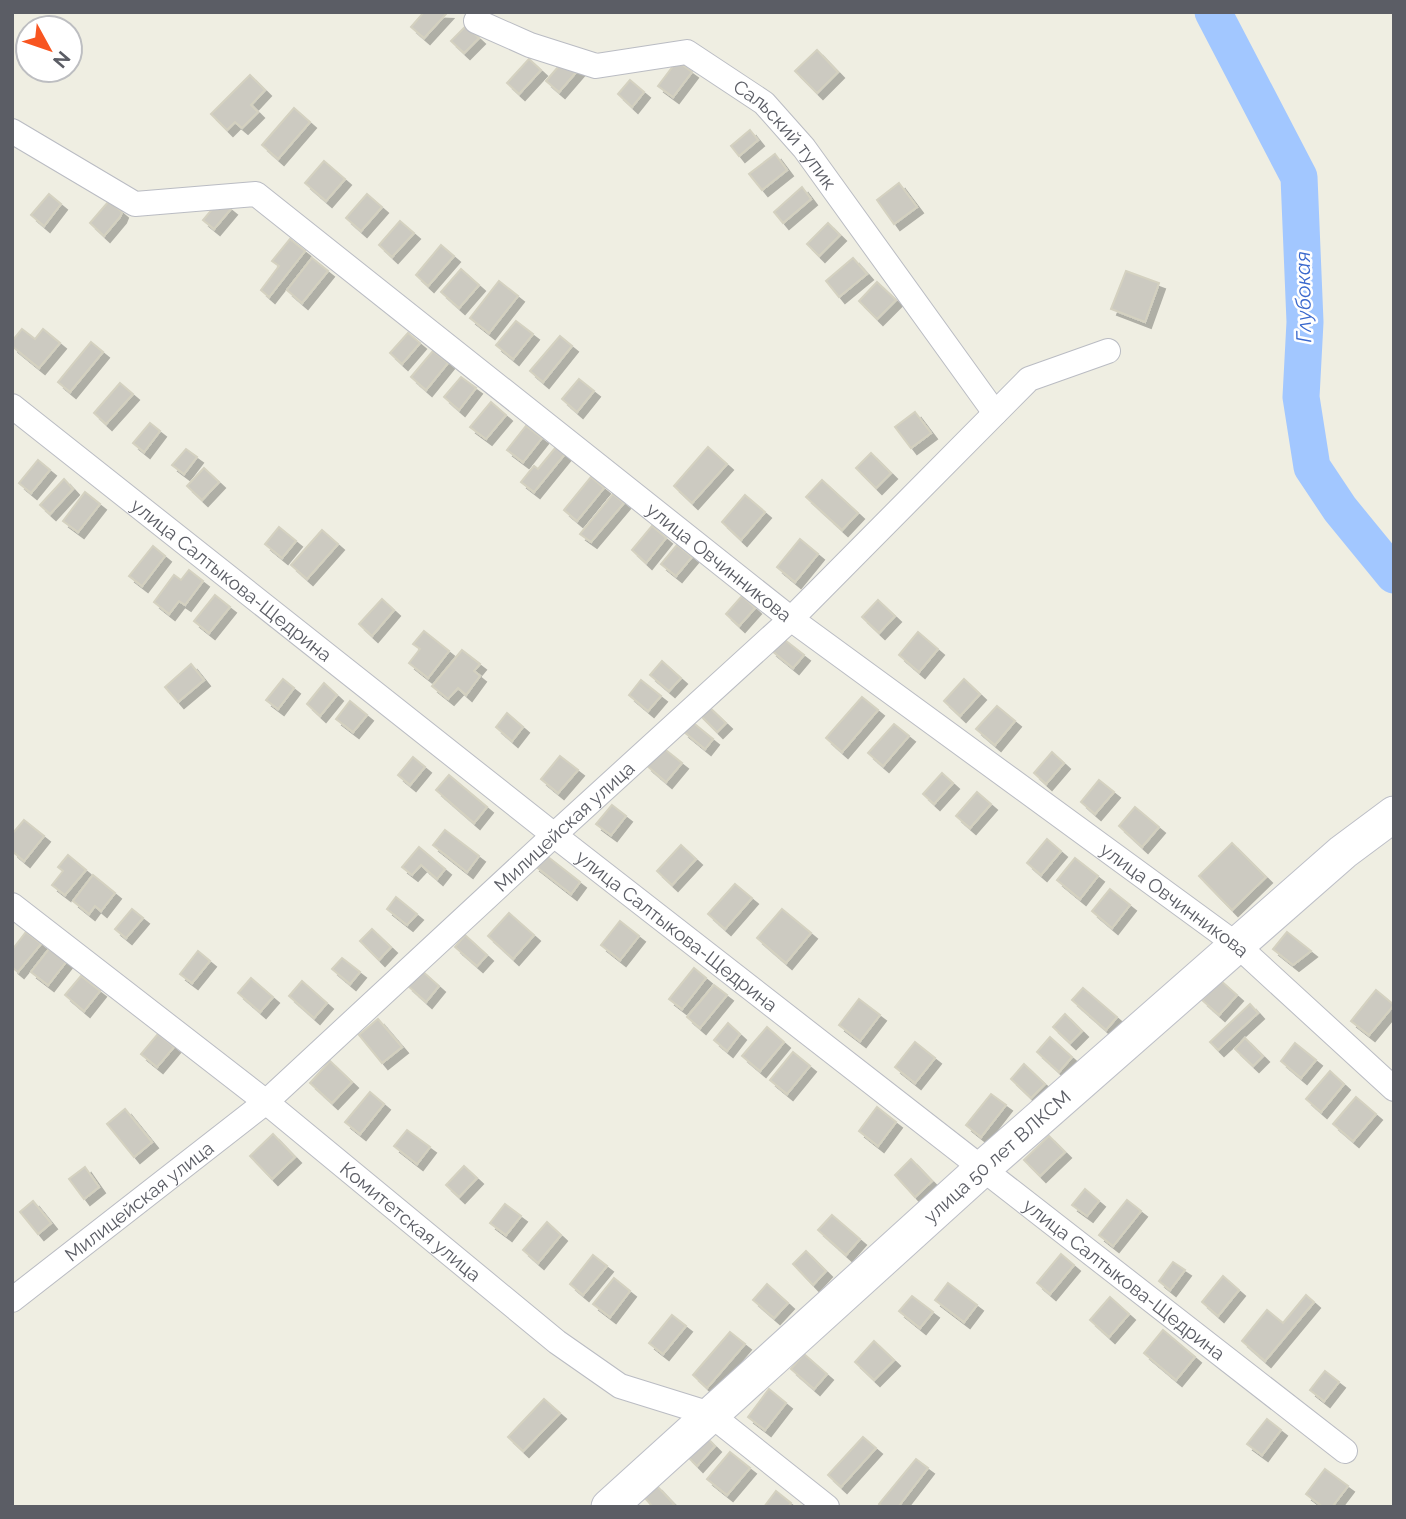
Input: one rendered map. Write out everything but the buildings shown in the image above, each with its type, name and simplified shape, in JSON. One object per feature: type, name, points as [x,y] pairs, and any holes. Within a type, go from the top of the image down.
[{"type":"main road","name":"улица 50 лет ВЛКСМ","points":[[609,1507],[983,1168],[1343,852],[1394,814]]},
{"type":"street","name":"Сальский тупик","points":[[477,21],[530,45],[596,66],[687,52],[764,103],[804,148],[995,413]]},
{"type":"street","name":"улица Овчинникова","points":[[12,131],[135,204],[256,194],[791,620],[1237,945],[1394,1089]]},
{"type":"street","name":"Милицейская улица","points":[[12,1300],[266,1102],[791,620],[1029,379],[1108,351]]},
{"type":"street","name":"улица Салтыкова-Щедрина","points":[[12,406],[554,835],[1345,1451]]},
{"type":"street","name":"Комитетская улица","points":[[12,905],[266,1102],[557,1342],[620,1386],[710,1414],[827,1507]]},
{"type":"waterway","name":"Глубокая","points":[[1213,12],[1299,177],[1305,322],[1301,397],[1312,467],[1340,509],[1394,575]]}]
